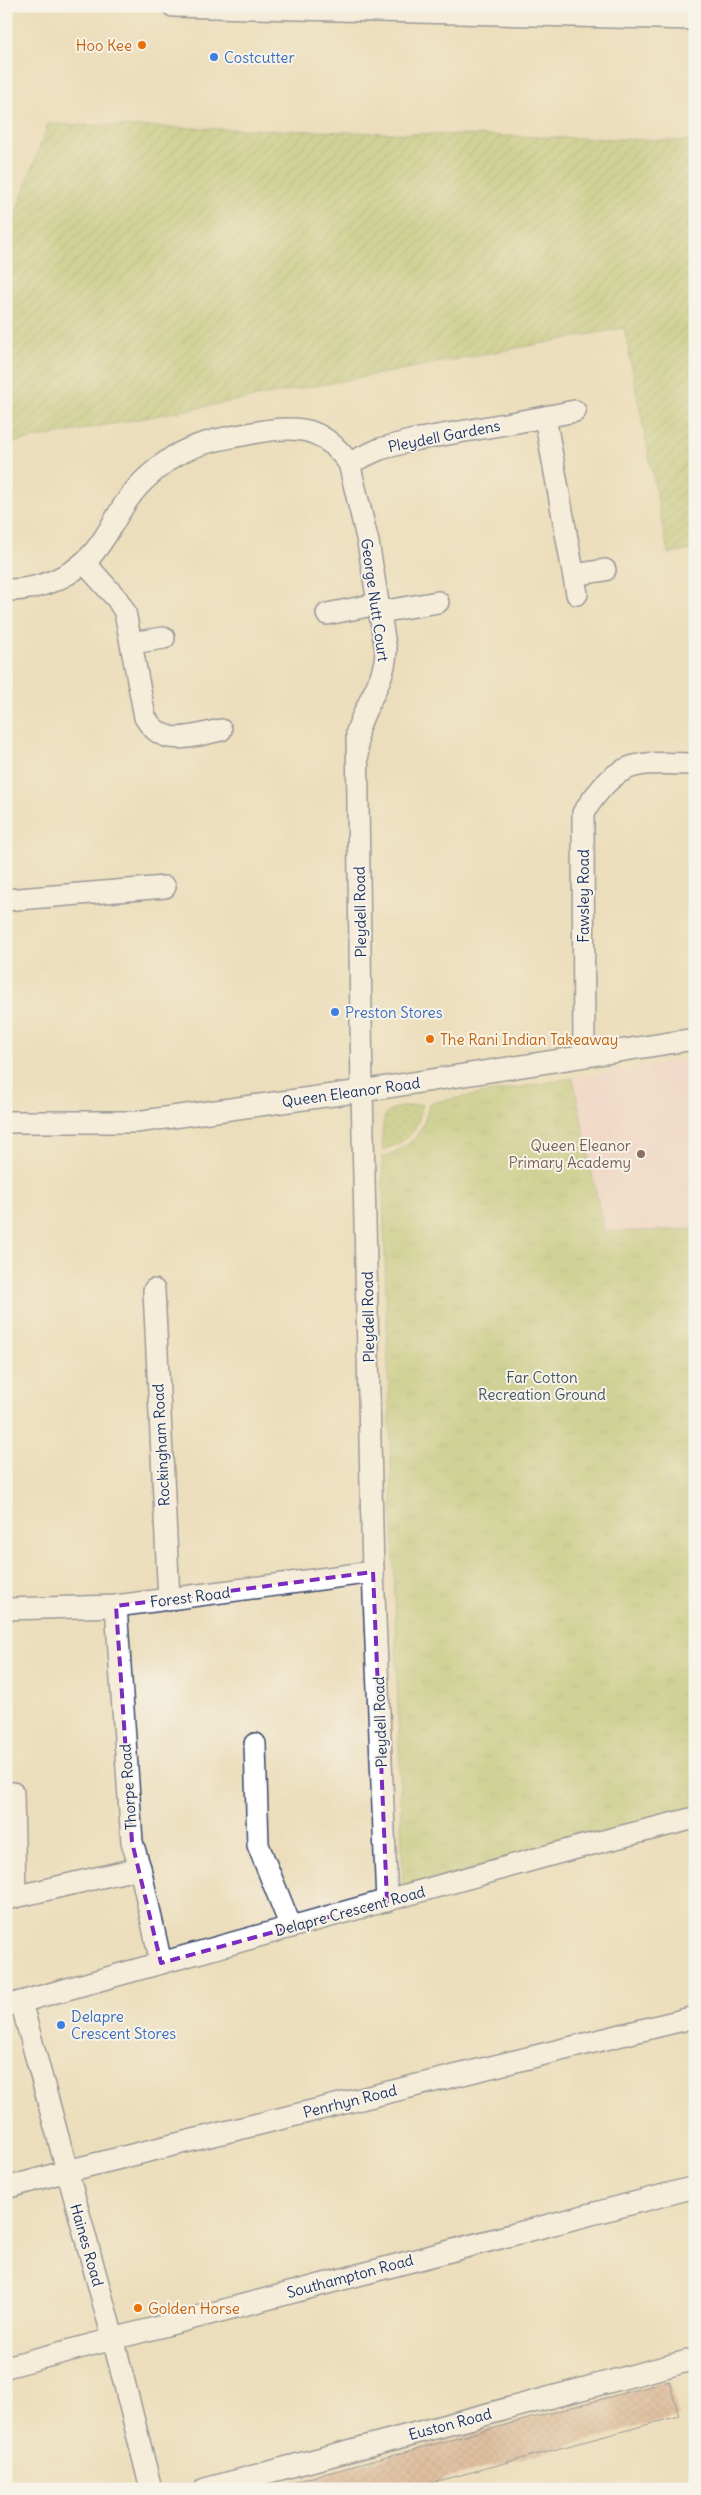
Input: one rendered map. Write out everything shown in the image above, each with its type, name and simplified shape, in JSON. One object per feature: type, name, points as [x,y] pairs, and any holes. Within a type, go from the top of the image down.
[{"type":"street","points":[[172,6],[695,19]]},
{"type":"street","name":"Pleydell Gardens","points":[[349,463],[380,448],[414,440],[575,412]]},
{"type":"street","points":[[545,417],[575,585],[605,570]]},
{"type":"street","points":[[6,590],[35,586],[61,578],[84,562],[94,553],[130,496],[174,457],[195,446],[217,439],[286,428],[304,429],[329,441],[349,463]]},
{"type":"street","name":"George Nutt Court","points":[[349,463],[368,542],[386,652],[385,667],[362,714],[357,732]]},
{"type":"street","points":[[84,562],[117,599],[125,612],[145,717],[152,729],[167,738],[221,730]]},
{"type":"street","points":[[327,614],[438,602]]},
{"type":"street","points":[[133,652],[164,638]]},
{"type":"street","name":"Pleydell Road","points":[[357,732],[362,1091],[374,1572],[387,1901]]},
{"type":"street","name":"Fawsley Road","points":[[584,1056],[583,813],[595,794],[617,772],[640,764],[695,764]]},
{"type":"street","points":[[6,900],[165,887]]},
{"type":"street","name":"Queen Eleanor Road","points":[[6,1122],[136,1122],[362,1091],[695,1039]]},
{"type":"street","name":"Rockingham Road","points":[[154,1290],[169,1600]]},
{"type":"street","name":"Forest Road","points":[[6,1610],[116,1606],[374,1572]]},
{"type":"street","name":"Thorpe Road","points":[[116,1606],[132,1842],[140,1868],[161,1964]]},
{"type":"street","points":[[256,1744],[258,1845],[292,1928]]},
{"type":"street","points":[[13,1793],[11,1898],[140,1868]]},
{"type":"street","name":"Delapre Crescent Road","points":[[14,2004],[572,1849],[695,1818]]},
{"type":"street","name":"Haines Road","points":[[14,2004],[67,2171],[113,2338],[151,2489]]},
{"type":"street","name":"Penrhyn Road","points":[[6,2188],[67,2171],[695,2017]]},
{"type":"street","name":"Southampton Road","points":[[6,2367],[695,2187]]},
{"type":"street","name":"Euston Road","points":[[205,2489],[695,2359]]},
{"type":"highlighted area","points":[[373,1572],[387,1901],[161,1963],[132,1842],[116,1606]]},
{"type":"shaded area","name":"Queen Eleanor Primary Academy","points":[[695,1058],[695,1229],[604,1232],[573,1078]]},
{"type":"green space","points":[[48,124],[695,141],[695,549],[668,554],[624,328],[6,444],[6,240]]},
{"type":"green space","name":"Far Cotton Recreation Ground","points":[[573,1078],[604,1232],[695,1229],[695,1810],[403,1888],[382,1157],[401,1149],[414,1138],[424,1123],[429,1103]]},
{"type":"green space","points":[[422,1104],[418,1121],[411,1134],[399,1143],[382,1150],[384,1118],[387,1113],[399,1108]]},
{"type":"building","points":[[669,2381],[679,2416],[409,2489],[287,2489],[287,2484]]},
{"type":"place","name":"Hoo Kee","points":[[142,45]]},
{"type":"place","name":"Costcutter","points":[[214,57]]},
{"type":"place","name":"Preston Stores","points":[[335,1012]]},
{"type":"place","name":"The Rani Indian Takeaway","points":[[430,1039]]},
{"type":"place","name":"Queen Eleanor Primary Academy","points":[[641,1154]]},
{"type":"place","name":"Delapre Crescent Stores","points":[[61,2025]]},
{"type":"place","name":"Golden Horse","points":[[138,2308]]}]
